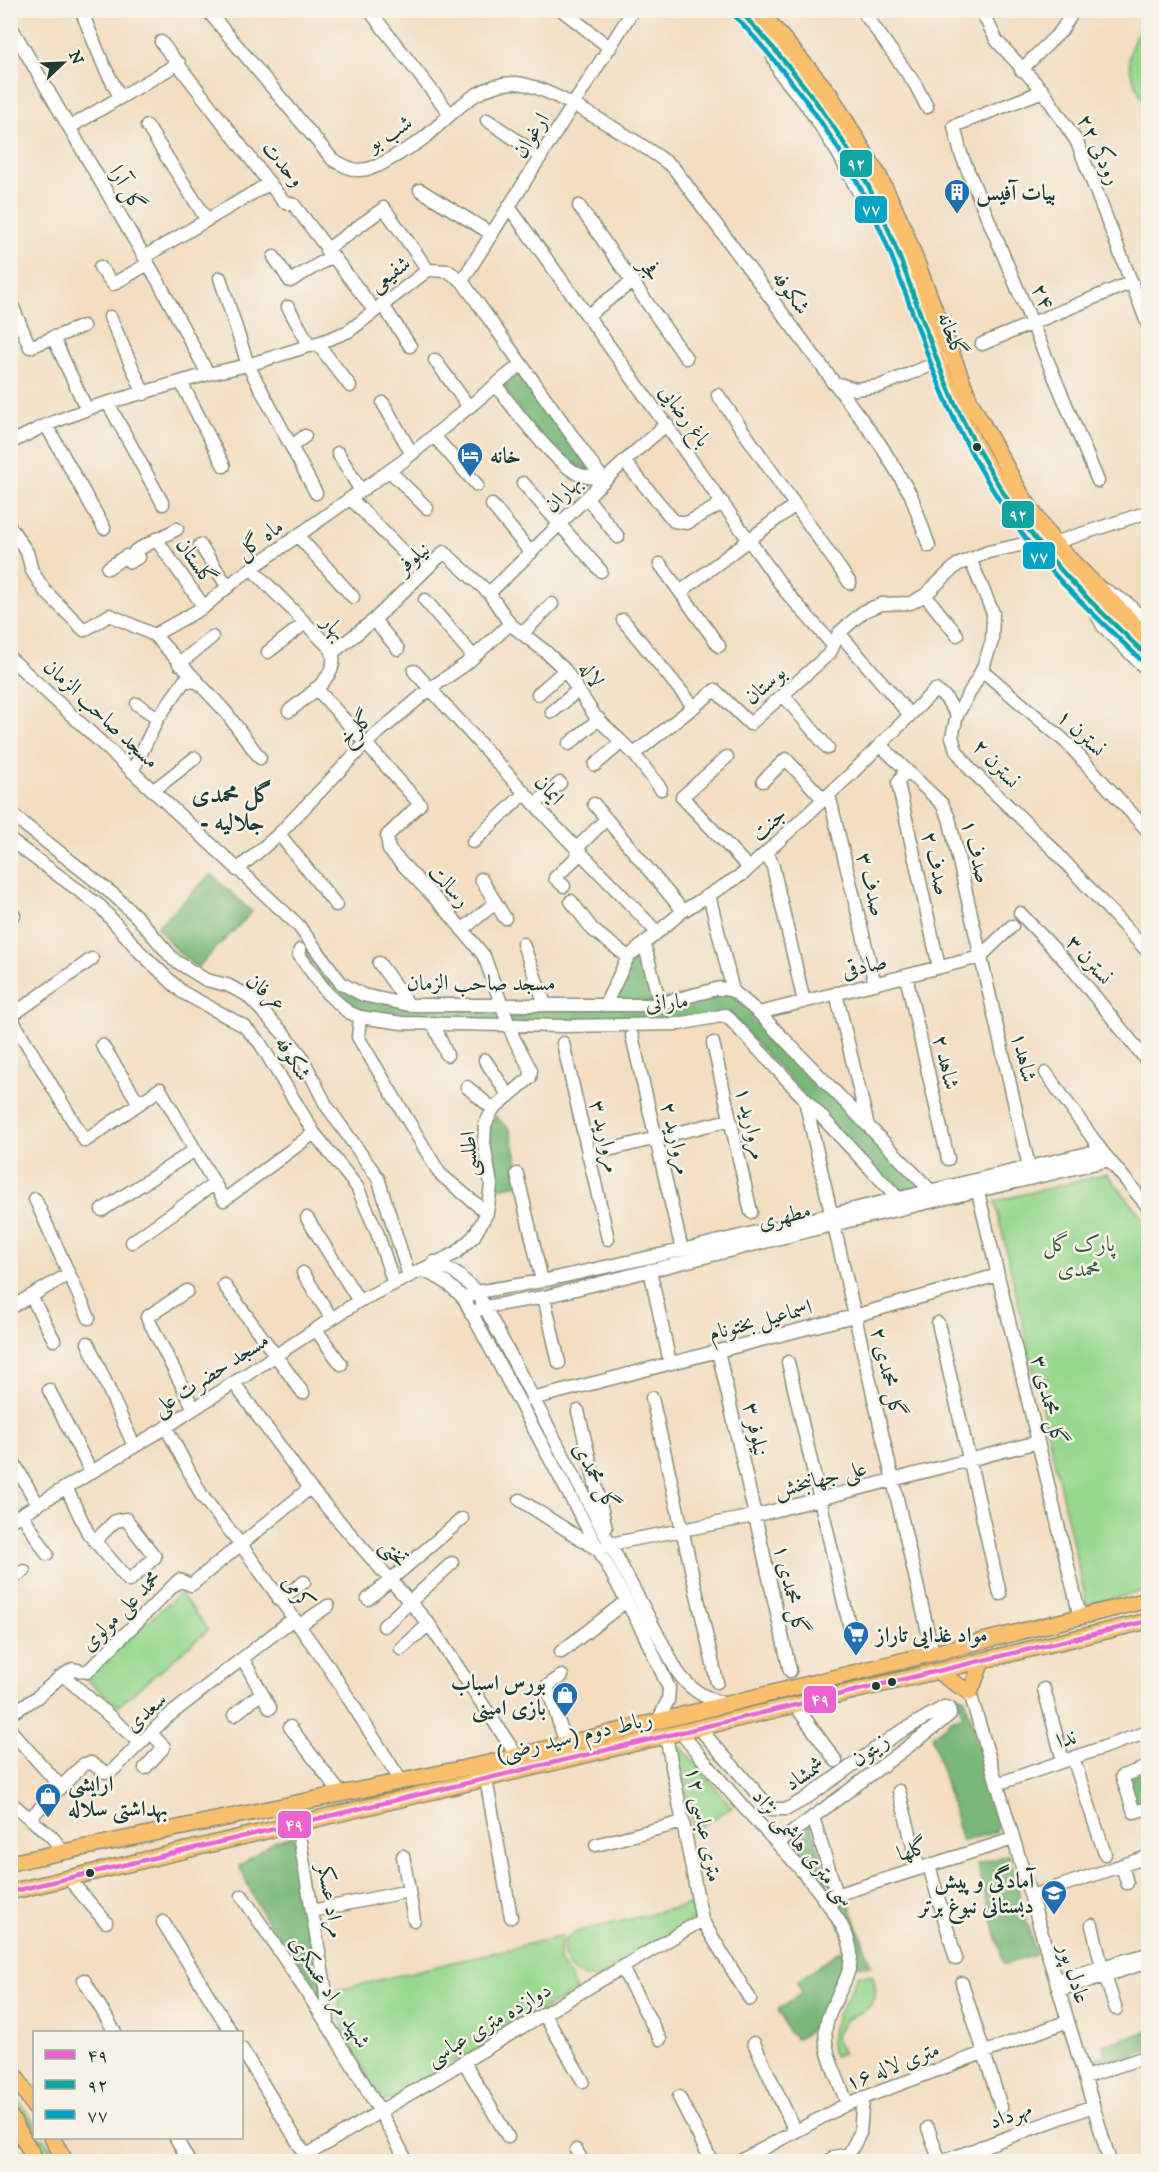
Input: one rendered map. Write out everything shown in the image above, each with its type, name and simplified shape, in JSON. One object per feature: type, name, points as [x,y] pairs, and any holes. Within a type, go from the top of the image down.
[{"type":"main road","name":"گلخانه","points":[[740,10],[818,100],[840,134],[889,228],[946,359],[1046,542],[1149,657]]},
{"type":"main road","name":"گلخانه","points":[[759,10],[829,93],[879,176],[900,219],[946,359]]},
{"type":"main road","name":"گلخانه","points":[[1091,590],[1149,638]]},
{"type":"main road","name":"رباط دوم (سید رضی)","points":[[10,1863],[517,1756],[1149,1600]]},
{"type":"main road","name":"رباط دوم (سید رضی)","points":[[10,1892],[1149,1621]]},
{"type":"main road","points":[[938,1671],[970,1693],[982,1661]]},
{"type":"main road","points":[[791,1689],[795,1706]]},
{"type":"main road","points":[[159,1832],[164,1855]]},
{"type":"main road","points":[[10,2066],[33,2105]]},
{"type":"main road","points":[[10,2116],[37,2162]]},
{"type":"main road","points":[[53,2139],[66,2162]]},
{"type":"street","points":[[81,10],[104,66],[120,97]]},
{"type":"street","name":"شب بو","points":[[207,10],[333,160],[357,170],[377,167],[422,140],[464,102],[493,86],[517,83],[573,106]]},
{"type":"street","points":[[369,10],[450,114]]},
{"type":"street","points":[[562,10],[610,48]]},
{"type":"street","name":"ارغوان","points":[[462,281],[633,10]]},
{"type":"street","points":[[862,10],[915,84],[927,107]]},
{"type":"street","name":"رودکی ۲۲","points":[[981,10],[997,40],[1021,70],[1043,91],[1077,142],[1149,325]]},
{"type":"street","points":[[1021,70],[1061,31],[1074,10]]},
{"type":"street","name":"گل آرا","points":[[10,25],[70,127],[208,374]]},
{"type":"street","name":"وحدت","points":[[161,42],[283,201],[294,205],[329,253],[410,346]]},
{"type":"street","points":[[70,127],[178,63]]},
{"type":"street","name":"۲۴","points":[[1043,91],[954,126],[961,154],[1034,323],[1098,481]]},
{"type":"street","name":"شکوفه","points":[[573,106],[639,142],[673,167],[880,444],[910,495],[929,546]]},
{"type":"street","points":[[487,120],[542,157]]},
{"type":"street","points":[[147,126],[207,220]]},
{"type":"street","points":[[100,267],[113,284],[207,220],[270,183]]},
{"type":"street","points":[[420,190],[492,234]]},
{"type":"street","name":"فجر","points":[[579,206],[686,358]]},
{"type":"street","name":"باغ رضایی","points":[[510,207],[787,593],[836,638],[910,715]]},
{"type":"street","points":[[274,257],[290,281],[329,253],[384,208],[428,270]]},
{"type":"street","name":"شفیعی","points":[[10,443],[46,425],[108,403],[248,365],[349,331],[428,270],[448,271],[462,281]]},
{"type":"street","points":[[220,278],[248,365],[316,492]]},
{"type":"street","points":[[462,281],[603,479]]},
{"type":"street","points":[[588,315],[633,281]]},
{"type":"street","points":[[982,344],[1132,282]]},
{"type":"street","points":[[10,301],[30,347],[83,326]]},
{"type":"street","points":[[288,307],[314,344],[350,386]]},
{"type":"street","points":[[110,317],[144,394]]},
{"type":"street","points":[[53,337],[87,410]]},
{"type":"street","points":[[832,382],[855,388],[880,386],[946,359]]},
{"type":"street","points":[[435,360],[469,407]]},
{"type":"street","name":"ماه گل","points":[[154,635],[204,607],[252,569],[390,471],[520,365]]},
{"type":"street","points":[[181,382],[224,466]]},
{"type":"street","points":[[496,385],[527,425],[568,465],[580,474],[603,479]]},
{"type":"street","points":[[718,394],[850,583]]},
{"type":"street","points":[[108,403],[163,504]]},
{"type":"street","points":[[383,403],[412,454]]},
{"type":"street","name":"بهاران","points":[[489,593],[588,499],[603,479],[667,424]]},
{"type":"street","points":[[46,425],[104,528]]},
{"type":"street","points":[[292,446],[305,436]]},
{"type":"street","points":[[434,436],[477,485]]},
{"type":"street","points":[[338,453],[356,495],[411,560]]},
{"type":"street","points":[[624,461],[674,521],[687,523],[723,503]]},
{"type":"street","points":[[390,471],[427,508]]},
{"type":"street","points":[[523,483],[601,571]]},
{"type":"street","points":[[588,499],[618,537]]},
{"type":"street","points":[[492,505],[531,553]]},
{"type":"street","points":[[680,592],[795,505]]},
{"type":"street","points":[[836,638],[864,611],[882,604],[911,603],[925,595],[957,565],[970,559],[988,552],[1046,542],[1149,512]]},
{"type":"street","points":[[10,527],[27,552],[32,571],[45,591],[84,630],[110,615],[154,635],[225,711],[260,758]]},
{"type":"street","points":[[108,568],[126,556],[130,562],[139,557],[135,551],[177,529]]},
{"type":"street","points":[[298,536],[353,597]]},
{"type":"street","name":"گلستان","points":[[156,539],[204,607]]},
{"type":"street","points":[[200,545],[228,587]]},
{"type":"street","name":"نیلوفر","points":[[332,653],[374,620],[444,552],[489,593],[510,624]]},
{"type":"street","name":"نسترن ۲","points":[[970,559],[993,613],[992,641],[982,670],[957,715],[952,737],[956,750],[970,769],[1052,848],[1149,952]]},
{"type":"street","points":[[660,564],[719,646]]},
{"type":"street","name":"بهار","points":[[252,569],[305,623],[334,658],[332,670],[316,688],[289,711]]},
{"type":"street","points":[[1091,590],[1127,603],[1149,624]]},
{"type":"street","points":[[1091,590],[1103,626],[1149,671]]},
{"type":"street","points":[[925,595],[957,635]]},
{"type":"street","points":[[425,600],[474,657]]},
{"type":"street","points":[[523,633],[552,604]]},
{"type":"street","points":[[374,620],[398,649]]},
{"type":"street","points":[[623,620],[694,707]]},
{"type":"street","points":[[268,652],[305,623]]},
{"type":"street","name":"لاله","points":[[510,624],[565,670],[577,691],[599,719],[634,754],[661,789]]},
{"type":"street","name":"گلرخ","points":[[237,870],[279,834],[364,744],[431,688],[474,657],[510,624]]},
{"type":"street","points":[[179,664],[212,637]]},
{"type":"street","name":"بوستان","points":[[634,754],[715,690],[750,723],[830,653],[836,638]]},
{"type":"street","name":"مسجد صاحب الزمان","points":[[10,658],[298,925],[341,983],[363,995],[409,1005],[660,1004],[720,988],[733,991]]},
{"type":"street","points":[[538,694],[565,670]]},
{"type":"street","name":"نسترن ۱","points":[[982,670],[1067,743],[1149,831]]},
{"type":"street","name":"ایمان","points":[[414,671],[535,804],[657,932]]},
{"type":"street","points":[[133,770],[158,718],[185,680],[196,682]]},
{"type":"street","points":[[316,688],[364,744]]},
{"type":"street","name":"جنت","points":[[606,1003],[628,957],[682,911],[749,868],[880,746],[935,690],[945,697],[957,715]]},
{"type":"street","points":[[552,712],[577,691]]},
{"type":"street","points":[[783,695],[828,748]]},
{"type":"street","points":[[137,704],[158,718]]},
{"type":"street","points":[[569,744],[599,719]]},
{"type":"street","points":[[595,765],[622,742]]},
{"type":"street","name":"رسالت","points":[[364,744],[420,804],[387,836],[389,850],[484,956],[504,1005]]},
{"type":"street","name":"صدف ۱","points":[[880,746],[942,804],[949,818],[980,957]]},
{"type":"street","points":[[727,757],[682,797],[749,868]]},
{"type":"street","points":[[154,790],[195,758]]},
{"type":"street","points":[[763,781],[786,759],[826,797]]},
{"type":"street","name":"صدف ۲","points":[[905,771],[898,783],[939,967]]},
{"type":"street","points":[[535,804],[560,783]]},
{"type":"street","points":[[473,842],[525,793]]},
{"type":"street","name":"صدف ۳","points":[[826,797],[875,984]]},
{"type":"street","points":[[594,804],[682,911]]},
{"type":"street","name":"عرفان","points":[[10,810],[16,818],[82,868],[138,918],[174,960],[206,980],[227,985],[247,995],[283,1033],[301,1055],[326,1105],[378,1178],[414,1273]]},
{"type":"street","points":[[564,886],[555,878],[606,819]]},
{"type":"street","points":[[279,834],[336,904]]},
{"type":"street","name":"شکوفه","points":[[10,840],[100,906],[141,952],[182,992],[244,1026],[260,1043],[314,1133],[357,1187],[394,1284]]},
{"type":"street","points":[[767,852],[773,867],[804,1002]]},
{"type":"street","points":[[480,879],[505,918]]},
{"type":"street","points":[[709,895],[733,991],[759,1013],[931,1191]]},
{"type":"street","points":[[571,901],[593,930],[628,957]]},
{"type":"street","points":[[462,930],[494,904]]},
{"type":"street","name":"نسترن ۳","points":[[1020,913],[1071,967],[1149,1062]]},
{"type":"street","points":[[980,957],[1012,926]]},
{"type":"street","points":[[644,943],[660,1004]]},
{"type":"street","points":[[523,944],[545,1004]]},
{"type":"street","name":"مارانی","points":[[300,950],[300,955],[327,993],[348,1012],[360,1017],[402,1023],[509,1026],[679,1024],[726,1015],[898,1198]]},
{"type":"street","name":"صادقی","points":[[759,1013],[980,957]]},
{"type":"street","name":"شاهد۱","points":[[980,957],[1029,1167]]},
{"type":"street","points":[[92,959],[11,1016],[85,1141],[160,1089],[224,1200],[314,1133]]},
{"type":"street","points":[[379,963],[409,1005]]},
{"type":"street","name":"شاهد ۲","points":[[906,976],[948,1159]]},
{"type":"street","points":[[836,993],[868,1128]]},
{"type":"street","name":"اطلسی","points":[[434,1262],[456,1253],[468,1242],[487,1213],[491,1185],[484,1143],[485,1125],[493,1108],[530,1078],[531,1070],[509,1026],[504,1005]]},
{"type":"street","points":[[360,1017],[358,1037],[440,1174],[487,1213]]},
{"type":"street","points":[[433,1023],[447,1055]]},
{"type":"street","name":"مروارید ۲","points":[[632,1036],[682,1250]]},
{"type":"street","name":"مروارید ۱","points":[[713,1043],[751,1212]]},
{"type":"street","name":"مروارید ۳","points":[[563,1044],[608,1239]]},
{"type":"street","points":[[102,1045],[139,1103]]},
{"type":"street","points":[[485,1060],[509,1096]]},
{"type":"street","points":[[1046,1073],[1101,1150],[1149,1207]]},
{"type":"street","points":[[467,1087],[493,1108]]},
{"type":"street","name":"گل محمدی ۲","points":[[805,1100],[933,1654]]},
{"type":"street","points":[[588,1155],[729,1120]]},
{"type":"street","points":[[102,1210],[195,1150]]},
{"type":"street","name":"مطهری","points":[[471,1314],[484,1307],[544,1297],[650,1270],[831,1220],[898,1198],[1101,1150]]},
{"type":"street","name":"مطهری","points":[[464,1299],[477,1292],[542,1281],[682,1250],[978,1192],[1109,1160]]},
{"type":"street","points":[[517,1174],[542,1281]]},
{"type":"street","points":[[132,1242],[214,1184]]},
{"type":"street","name":"گل محمدی ۳","points":[[978,1192],[1080,1617]]},
{"type":"street","points":[[35,1199],[89,1318]]},
{"type":"street","points":[[307,1218],[359,1301]]},
{"type":"street","name":"مسجد حضرت علی","points":[[16,1518],[166,1427],[359,1301],[434,1262]]},
{"type":"street","name":"گل محمدی","points":[[434,1262],[457,1274],[477,1292],[532,1399],[686,1684],[705,1698],[727,1704]]},
{"type":"street","points":[[650,1270],[670,1364]]},
{"type":"street","points":[[303,1272],[332,1319]]},
{"type":"street","name":"گل محمدی","points":[[414,1273],[435,1274],[450,1283],[464,1299],[626,1601],[669,1688]]},
{"type":"street","points":[[10,1308],[69,1274]]},
{"type":"street","name":"اسماعیل بختونام","points":[[532,1399],[854,1316],[998,1275]]},
{"type":"street","points":[[224,1285],[303,1393]]},
{"type":"street","points":[[187,1292],[147,1317],[194,1409]]},
{"type":"street","points":[[31,1296],[54,1340]]},
{"type":"street","points":[[544,1297],[559,1362]]},
{"type":"street","points":[[938,1323],[1000,1594]]},
{"type":"street","points":[[316,1330],[341,1364]]},
{"type":"street","points":[[88,1343],[134,1446]]},
{"type":"street","name":"نیلوفر ۳","points":[[718,1351],[754,1516]]},
{"type":"street","points":[[788,1362],[852,1637]]},
{"type":"street","name":"تختی","points":[[234,1383],[310,1488],[429,1624],[517,1756]]},
{"type":"street","points":[[50,1390],[91,1472]]},
{"type":"street","points":[[652,1398],[717,1682]]},
{"type":"street","points":[[578,1411],[610,1544]]},
{"type":"street","name":"کرمی","points":[[166,1427],[202,1496],[242,1545],[330,1669],[401,1781]]},
{"type":"street","name":"علی جهانبخش","points":[[598,1550],[610,1544],[682,1532],[754,1516],[969,1462],[1038,1442]]},
{"type":"street","points":[[10,1455],[38,1504]]},
{"type":"street","points":[[66,1487],[95,1540],[129,1581],[155,1557],[126,1519],[115,1521],[95,1540]]},
{"type":"street","name":"محمد علی مولوی","points":[[10,1714],[36,1698],[73,1669],[87,1672],[179,1580],[191,1586],[310,1488]]},
{"type":"street","points":[[520,1500],[598,1550]]},
{"type":"street","name":"گل محمدی ۱","points":[[754,1516],[790,1671]]},
{"type":"street","points":[[16,1518],[47,1554]]},
{"type":"street","points":[[368,1599],[462,1519]]},
{"type":"street","points":[[384,1626],[452,1563]]},
{"type":"street","points":[[10,1579],[24,1571]]},
{"type":"street","points":[[279,1600],[304,1582]]},
{"type":"street","points":[[561,1652],[626,1601]]},
{"type":"street","name":"سعدی","points":[[30,1818],[84,1764],[91,1762],[105,1772],[112,1771],[151,1733],[243,1659],[296,1623],[328,1606]]},
{"type":"street","points":[[401,1649],[429,1624]]},
{"type":"street","points":[[243,1659],[260,1694],[270,1708]]},
{"type":"street","points":[[63,1675],[140,1743]]},
{"type":"street","points":[[562,1676],[547,1686],[566,1744]]},
{"type":"street","points":[[669,1688],[673,1692],[679,1692],[686,1684]]},
{"type":"street","points":[[658,1721],[668,1700],[669,1688]]},
{"type":"street","points":[[1044,1689],[1068,1760],[1105,1854]]},
{"type":"street","name":"عادل پور","points":[[970,1693],[1110,2162]]},
{"type":"street","points":[[234,1715],[260,1694]]},
{"type":"street","points":[[795,1706],[836,1761]]},
{"type":"street","name":"شمشاد","points":[[699,1728],[771,1809],[787,1809],[910,1725],[944,1707],[949,1708]]},
{"type":"street","name":"زیتون","points":[[778,1843],[942,1722],[950,1714],[949,1708]]},
{"type":"street","points":[[290,1727],[341,1794]]},
{"type":"street","points":[[11,1731],[61,1787]]},
{"type":"street","name":"ندا","points":[[997,1784],[1149,1732]]},
{"type":"street","points":[[145,1768],[164,1747],[151,1733]]},
{"type":"street","name":"۱۲ متری عباسی","points":[[673,1734],[683,1822],[702,1920]]},
{"type":"street","name":"سی متری هاشمی نژاد","points":[[673,1734],[778,1843],[824,1899],[843,1927],[852,1952],[848,1977],[826,2024],[825,2039],[847,2104]]},
{"type":"street","points":[[1149,1767],[1122,1776],[1134,1812],[1149,1808]]},
{"type":"street","points":[[486,1779],[511,1917]]},
{"type":"street","points":[[899,1791],[956,1959]]},
{"type":"street","points":[[10,1802],[64,1851]]},
{"type":"street","points":[[813,1817],[837,1895]]},
{"type":"street","points":[[596,1845],[683,1822]]},
{"type":"street","name":"مراد عسکر","points":[[297,1824],[325,1987],[328,2021]]},
{"type":"street","name":"گلها","points":[[824,1899],[1013,1839]]},
{"type":"street","points":[[403,1856],[414,1920]]},
{"type":"street","points":[[1030,1896],[1144,1858]]},
{"type":"street","points":[[1122,1865],[1127,1883]]},
{"type":"street","points":[[68,1878],[106,1922]]},
{"type":"street","points":[[312,1911],[409,1891]]},
{"type":"street","name":"شهید مراد عسکری","points":[[242,1896],[328,2021],[381,2111],[406,2162]]},
{"type":"street","points":[[702,1920],[750,1999]]},
{"type":"street","name":"دوازده متری عباسی","points":[[304,2159],[702,1920]]},
{"type":"street","points":[[163,1922],[230,2031]]},
{"type":"street","points":[[1092,1925],[1116,2009]]},
{"type":"street","points":[[1057,1985],[1149,1954]]},
{"type":"street","points":[[1104,1971],[1149,1962]]},
{"type":"street","points":[[622,1968],[660,2039]]},
{"type":"street","points":[[84,1980],[113,2031]]},
{"type":"street","points":[[962,1983],[1001,2107]]},
{"type":"street","points":[[544,2014],[583,2081]]},
{"type":"street","name":"۱۶ متری لاله","points":[[738,2162],[847,2104],[1068,2021]]},
{"type":"street","points":[[754,2043],[795,2131]]},
{"type":"street","points":[[243,2051],[304,2159]]},
{"type":"street","points":[[1085,2077],[1149,2056]]},
{"type":"street","points":[[464,2062],[508,2137]]},
{"type":"street","points":[[679,2097],[712,2162]]},
{"type":"street","points":[[830,2162],[834,2157],[849,2154],[860,2133],[863,2098]]},
{"type":"street","name":"مهرداد","points":[[941,2162],[1093,2106]]},
{"type":"street","points":[[928,2128],[941,2162]]},
{"type":"street","points":[[177,2139],[189,2162]]},
{"type":"street","points":[[980,2147],[985,2162]]},
{"type":"street","points":[[576,2150],[583,2162]]},
{"type":"street","points":[[757,2150],[765,2162]]},
{"type":"green space","points":[[1148,17],[1148,111],[1135,84],[1129,63],[1133,43]]},
{"type":"green space","points":[[520,373],[593,473],[566,459],[542,437],[521,412],[503,386]]},
{"type":"green space","points":[[211,874],[252,912],[197,968],[175,949],[157,927]]},
{"type":"green space","points":[[311,944],[342,985],[364,997],[503,1007],[506,1024],[360,1016],[337,1001],[303,951]]},
{"type":"green space","points":[[642,947],[657,1003],[609,1002],[630,959]]},
{"type":"green space","points":[[720,991],[732,994],[755,1014],[924,1188],[898,1196],[731,1017],[679,1022],[510,1023],[506,1007],[616,1006]]},
{"type":"green space","points":[[495,1116],[510,1130],[523,1183],[497,1188],[489,1132]]},
{"type":"green space","name":"پارک گل محمدی","points":[[1107,1174],[1148,1224],[1148,1590],[1087,1605],[995,1201]]},
{"type":"green space","points":[[180,1593],[208,1630],[118,1706],[85,1678]]},
{"type":"green space","points":[[955,1693],[965,1698],[998,1824],[996,1832],[962,1841],[932,1736],[952,1720],[963,1716]]},
{"type":"green space","points":[[677,1748],[682,1748],[732,1807],[694,1831]]},
{"type":"green space","points":[[1148,1771],[1148,1803],[1137,1807],[1127,1778]]},
{"type":"green space","points":[[811,1823],[829,1886],[820,1889],[783,1845]]},
{"type":"green space","points":[[294,1836],[323,1991],[314,1991],[282,1946],[255,1900],[239,1866],[275,1841]]},
{"type":"green space","points":[[1009,1855],[1036,1955],[1004,1964],[977,1864]]},
{"type":"green space","points":[[848,1899],[871,1966],[856,1965],[830,1902]]},
{"type":"green space","points":[[692,1904],[694,1919],[597,1979],[580,1976],[567,1963],[565,1940],[576,1932]]},
{"type":"green space","points":[[562,1936],[559,1962],[570,1976],[576,1991],[383,2103],[344,2038],[337,1990]]},
{"type":"green space","points":[[841,1950],[842,1974],[832,2001],[816,2024],[796,2039],[787,2030],[778,2009],[802,1993],[797,1981]]},
{"type":"green space","points":[[857,1975],[872,1975],[876,1993],[871,2005],[844,2020],[835,2039],[843,2053],[833,2056],[831,2045],[834,2024]]},
{"type":"green space","points":[[1148,2031],[1148,2051],[1089,2071],[1087,2060],[1104,2056],[1103,2045]]},
{"type":"green space","points":[[10,2086],[33,2121],[33,2139],[45,2139],[58,2161],[42,2161],[11,2106]]},
{"type":"transit line","name":"۹۲","points":[[739,10],[805,87],[860,170],[889,231],[956,406],[999,485],[1034,537],[1061,570],[1148,657]]},
{"type":"transit line","name":"۷۷","points":[[734,15],[798,90],[852,172],[881,231],[949,408],[992,489],[1029,543],[1056,576],[1143,662]]},
{"type":"transit line","name":"۴۹","points":[[10,1892],[1148,1621]]},
{"type":"place","name":"بیات آفیس","points":[[957,215]]},
{"type":"place","name":"خانه","points":[[470,478]]},
{"type":"place","name":"مواد غذایی تاراز","points":[[856,1657]]},
{"type":"place","name":"بورس اسباب بازی امینی","points":[[565,1718]]},
{"type":"place","name":"ارایشی بهداشتی سلاله","points":[[48,1819]]},
{"type":"place","name":"آمادگی و پیش دبستانی نبوغ برتر","points":[[1054,1916]]},
{"type":"district","name":"گل محمدی - جلالیه","points":[[232,808]]}]
